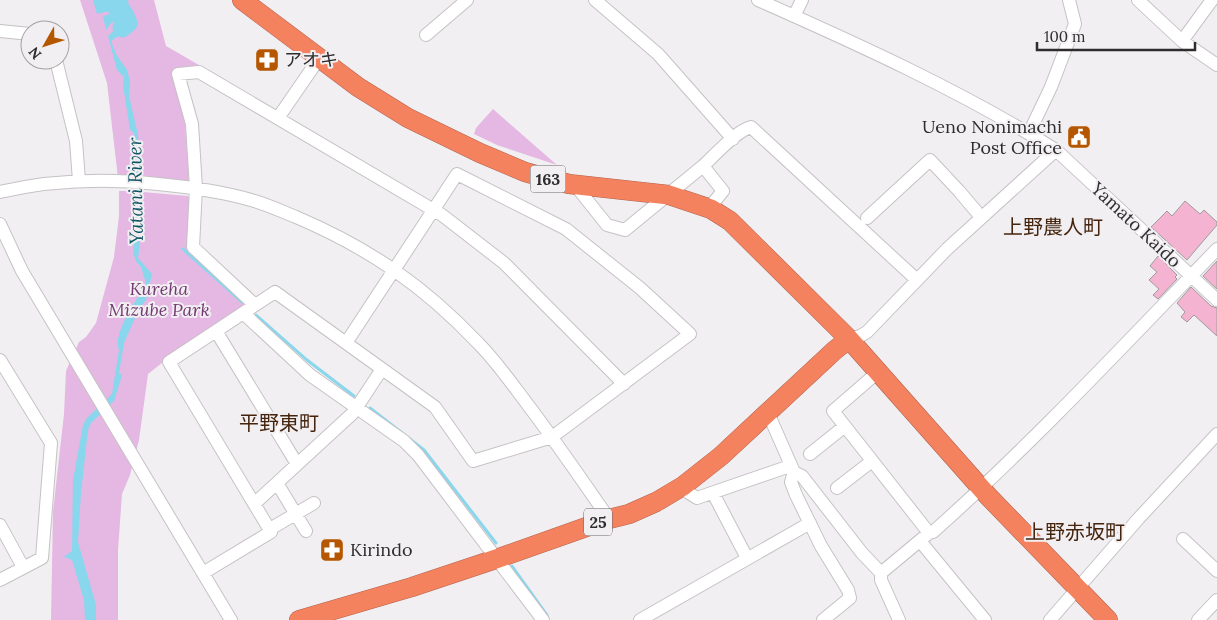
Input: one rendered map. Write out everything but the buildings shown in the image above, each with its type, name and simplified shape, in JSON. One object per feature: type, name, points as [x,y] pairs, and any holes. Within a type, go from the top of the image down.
[{"type":"highway","name":"163","points":[[242,0],[358,87],[408,118],[480,153],[525,172],[576,185],[669,195],[711,209],[730,222],[849,339]]},
{"type":"highway","points":[[849,339],[981,489],[1108,620]]},
{"type":"highway","name":"25","points":[[299,620],[496,559],[656,502],[683,486],[721,456],[849,339]]},
{"type":"street","points":[[426,36],[467,0]]},
{"type":"street","points":[[595,0],[658,54],[733,139]]},
{"type":"street","name":"Yamato Kaido","points":[[758,0],[865,47],[945,86],[1056,150],[1217,300]]},
{"type":"street","points":[[794,16],[802,0]]},
{"type":"street","points":[[1029,133],[1051,87],[1075,24],[1069,0]]},
{"type":"street","points":[[1182,41],[1212,0]]},
{"type":"street","points":[[1140,1],[1182,41],[1217,65]]},
{"type":"street","points":[[0,31],[20,33]]},
{"type":"street","points":[[278,118],[320,57]]},
{"type":"street","points":[[58,70],[76,140],[78,181]]},
{"type":"street","points":[[255,305],[193,247],[192,124],[178,74],[199,72],[442,215],[504,263],[624,384]]},
{"type":"street","points":[[576,185],[607,225],[625,230],[669,195],[746,128],[751,127],[917,280]]},
{"type":"street","points":[[849,339],[867,332],[981,217],[1056,150]]},
{"type":"street","points":[[867,218],[930,160],[959,190],[981,217]]},
{"type":"street","points":[[703,166],[724,191],[714,202],[711,209]]},
{"type":"street","points":[[270,529],[170,362],[274,292],[435,407],[473,461],[552,437],[690,334],[640,288],[566,229],[457,174],[393,268],[346,343]]},
{"type":"street","points":[[0,192],[36,185],[78,181],[128,180],[192,187],[251,200],[331,232],[393,268],[427,294],[479,343],[552,437],[609,519]]},
{"type":"street","points":[[0,224],[22,271],[79,369],[231,620]]},
{"type":"street","points":[[881,573],[924,537],[933,532],[981,489],[1129,342],[1217,249]]},
{"type":"street","points":[[243,313],[310,375],[404,441],[418,455],[543,620]]},
{"type":"street","points":[[216,332],[297,464]]},
{"type":"street","points":[[0,360],[50,443],[42,558],[0,580]]},
{"type":"street","points":[[254,504],[357,407],[382,369]]},
{"type":"street","points":[[878,372],[833,411],[872,461],[924,537],[985,620]]},
{"type":"street","points":[[768,413],[792,469],[791,482],[810,523],[848,590],[850,598],[823,620]]},
{"type":"street","points":[[810,454],[845,426]]},
{"type":"street","points":[[1050,620],[1139,518],[1217,434]]},
{"type":"street","points":[[836,488],[872,461]]},
{"type":"street","points":[[683,486],[697,498],[792,469]]},
{"type":"street","points":[[792,469],[802,476],[881,573],[881,580],[899,620]]},
{"type":"street","points":[[277,483],[306,531]]},
{"type":"street","points":[[713,493],[747,558]]},
{"type":"street","points":[[203,573],[271,532],[270,529],[314,503]]},
{"type":"street","points":[[640,620],[810,523]]},
{"type":"street","points":[[0,525],[23,567]]},
{"type":"street","points":[[1183,539],[1217,571]]},
{"type":"street","points":[[1198,620],[1217,600]]},
{"type":"green space","points":[[80,0],[154,0],[166,46],[199,65],[173,69],[185,122],[189,182],[118,178],[107,83]]},
{"type":"green space","points":[[493,109],[557,165],[497,145],[474,134],[476,128]]},
{"type":"green space","name":"Kureha Mizube Park","points":[[119,191],[188,196],[190,200],[187,249],[245,303],[244,307],[148,374],[139,440],[130,475],[122,494],[118,550],[118,620],[51,620],[53,512],[64,414],[66,371],[79,342],[86,337],[96,323],[114,257],[119,216]]},
{"type":"water","points":[[93,0],[128,0],[129,6],[97,14]]},
{"type":"water","points":[[127,10],[131,25],[111,41],[116,54],[127,70],[130,81],[129,96],[138,135],[139,149],[136,153],[140,220],[138,258],[152,274],[146,300],[139,309],[124,343],[119,373],[122,375],[114,401],[91,423],[88,430],[78,542],[96,605],[96,620],[85,620],[84,600],[72,560],[64,557],[72,551],[73,480],[83,425],[87,418],[112,394],[119,350],[119,335],[127,316],[146,283],[141,267],[133,253],[136,223],[133,151],[136,146],[134,133],[130,130],[123,85],[124,77],[117,70],[108,36],[123,22],[122,19],[111,23],[106,30],[103,16]]},
{"type":"waterway","name":"Yatani River","points":[[114,0],[119,14],[124,14],[128,23],[122,28]]},
{"type":"waterway","points":[[183,249],[242,302]]},
{"type":"waterway","points":[[256,315],[307,360],[354,396]]},
{"type":"waterway","points":[[370,408],[424,450],[496,543]]},
{"type":"waterway","points":[[512,566],[547,615]]},
{"type":"place","name":"アオキ","points":[[267,60]]},
{"type":"place","name":"Ueno Nonimachi Post Office","points":[[1079,137]]},
{"type":"place","name":"Kirindo","points":[[332,550]]},
{"type":"district","name":"上野農人町","points":[[1053,227]]},
{"type":"district","name":"平野東町","points":[[279,423]]},
{"type":"district","name":"上野赤坂町","points":[[1075,532]]}]
